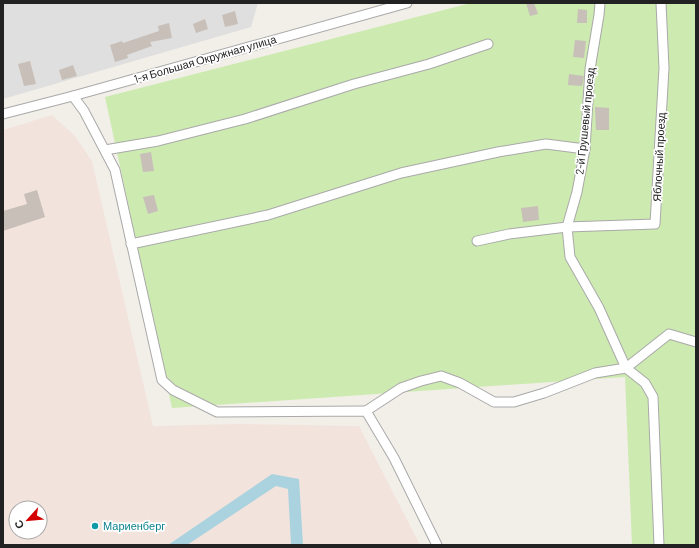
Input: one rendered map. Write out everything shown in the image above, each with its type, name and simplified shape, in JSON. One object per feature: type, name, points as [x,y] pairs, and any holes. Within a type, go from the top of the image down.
[{"type":"street","name":"1-я Большая Окружная улица","points":[[3,114],[407,3]]},
{"type":"street","name":"2-й Грушевый проезд","points":[[600,3],[590,69],[585,149],[577,192],[567,227],[570,257],[599,308],[626,368]]},
{"type":"street","name":"Яблочный проезд","points":[[567,227],[655,224],[664,68],[660,3]]},
{"type":"street","points":[[105,150],[158,141],[245,119],[354,84],[429,64],[488,44]]},
{"type":"street","points":[[73,96],[84,111],[115,170],[162,380],[173,390],[217,412],[366,411],[401,388],[420,381],[441,376],[460,383],[494,402],[514,402],[544,393],[595,373],[626,368],[669,334],[696,342]]},
{"type":"street","points":[[131,244],[268,214],[401,173],[498,152],[546,144],[585,149]]},
{"type":"street","points":[[477,241],[509,234],[567,227]]},
{"type":"street","points":[[626,368],[645,382],[653,397],[659,545]]},
{"type":"street","points":[[366,411],[394,458],[438,545]]},
{"type":"shaded area","points":[[3,3],[258,3],[251,27],[3,99]]},
{"type":"shaded area","points":[[52,115],[75,136],[92,161],[153,426],[238,424],[359,426],[420,545],[3,545],[3,130]]},
{"type":"green space","points":[[471,3],[696,3],[696,545],[632,545],[625,377],[172,408],[105,97]]},
{"type":"water","points":[[272,474],[299,479],[303,545],[291,545],[288,489],[276,486],[187,545],[168,545]]},
{"type":"building","points":[[526,3],[534,3],[538,14],[530,16]]},
{"type":"building","points":[[578,9],[587,10],[587,23],[577,23]]},
{"type":"building","points":[[235,11],[238,24],[225,27],[222,15]]},
{"type":"building","points":[[205,19],[208,29],[196,33],[193,24]]},
{"type":"building","points":[[169,23],[172,38],[150,42],[152,46],[127,55],[128,58],[115,62],[110,45],[122,41],[123,43],[159,31],[158,26]]},
{"type":"building","points":[[575,40],[586,41],[584,58],[573,57]]},
{"type":"building","points":[[30,61],[36,84],[24,86],[18,64]]},
{"type":"building","points":[[73,65],[77,76],[62,80],[59,70]]},
{"type":"building","points":[[569,74],[584,76],[582,86],[568,85]]},
{"type":"building","points":[[595,107],[609,108],[609,130],[596,130]]},
{"type":"building","points":[[151,152],[154,171],[143,172],[140,154]]},
{"type":"building","points":[[37,190],[45,217],[3,231],[3,211],[27,204],[24,194]]},
{"type":"building","points":[[154,195],[158,211],[148,214],[143,197]]},
{"type":"building","points":[[538,206],[539,220],[523,222],[521,208]]},
{"type":"place","name":"Мариенберг","points":[[95,526]]}]
